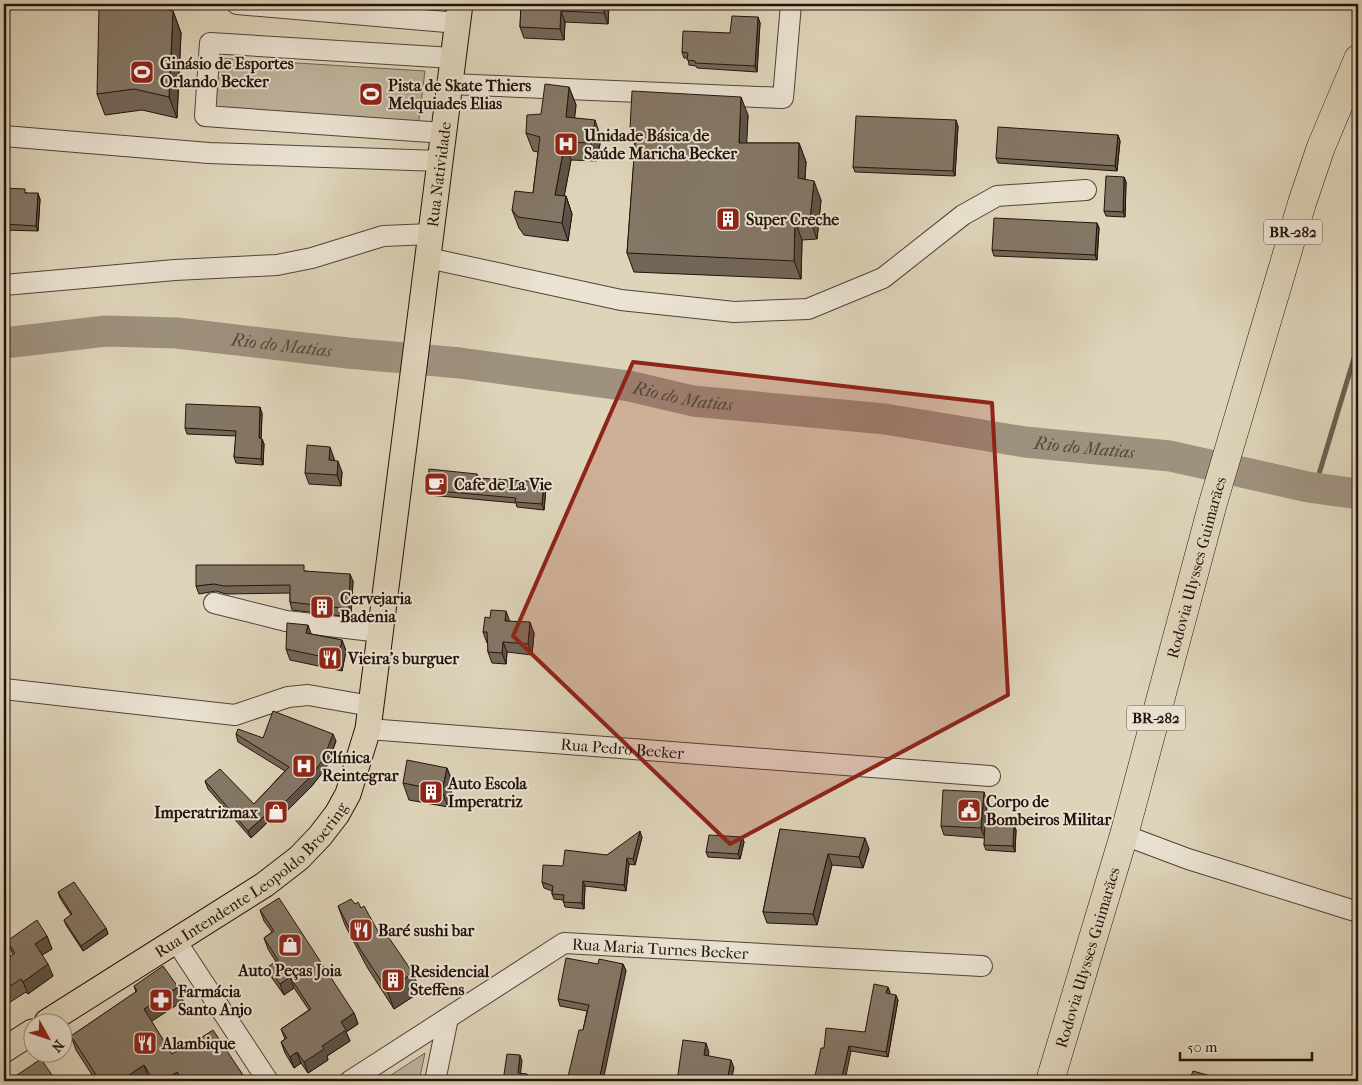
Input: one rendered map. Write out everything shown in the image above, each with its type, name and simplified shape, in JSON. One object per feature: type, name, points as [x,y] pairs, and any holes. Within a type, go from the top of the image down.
[{"type":"highway","name":"Rodovia Ulysses Guimarães","points":[[1050,1081],[1124,836],[1213,503],[1305,194],[1328,129],[1358,59]]},
{"type":"main road","name":"Rua Natividade","points":[[409,412],[459,13]]},
{"type":"main road","name":"Rua Intendente Leopoldo Broering","points":[[63,1012],[282,872],[320,836],[337,814],[356,775],[370,717],[409,412]]},
{"type":"main road","points":[[4,1050],[22,1038]]},
{"type":"street","points":[[237,4],[459,13]]},
{"type":"street","points":[[450,84],[783,98],[791,4]]},
{"type":"street","points":[[444,133],[205,116],[210,44],[453,58]]},
{"type":"street","points":[[4,136],[208,153],[440,161]]},
{"type":"street","points":[[4,285],[175,270],[277,265],[312,258],[383,236],[430,246],[621,300],[734,312],[808,310],[883,278],[964,215],[996,196],[1086,190]]},
{"type":"street","points":[[214,603],[286,621],[381,632]]},
{"type":"street","name":"Rua Pedro Becker","points":[[4,689],[235,715],[288,697],[308,695],[370,717],[877,768],[990,776]]},
{"type":"street","points":[[1124,836],[1188,859],[1358,912]]},
{"type":"street","points":[[176,940],[268,1081]]},
{"type":"street","name":"Rua Maria Turnes Becker","points":[[350,1081],[564,944],[982,966]]},
{"type":"street","points":[[434,1081],[448,1018]]},
{"type":"highlighted area","points":[[633,362],[992,403],[1008,695],[730,844],[513,636]]},
{"type":"shaded area","points":[[217,58],[425,71],[418,127],[212,110]]},
{"type":"shaded area","points":[[425,1053],[419,1081],[382,1081]]},
{"type":"building","name":"Ginásio de Esportes Orlando Becker","points":[[136,4],[173,11],[169,97],[134,89],[97,94],[99,8]]},
{"type":"building","points":[[521,4],[604,4],[604,13],[561,11],[560,29],[520,27]]},
{"type":"building","points":[[732,16],[758,17],[755,66],[695,63],[695,61],[687,60],[688,53],[682,52],[683,31],[730,33]]},
{"type":"building","points":[[545,84],[569,87],[566,117],[595,120],[591,143],[565,142],[555,195],[566,196],[562,223],[518,217],[512,210],[515,191],[533,193],[540,137],[526,133],[527,115],[541,114]]},
{"type":"building","name":"Super Creche","points":[[632,91],[741,97],[739,143],[799,143],[798,178],[814,181],[810,220],[795,221],[794,261],[627,253],[636,130],[630,129]]},
{"type":"building","points":[[856,116],[956,120],[953,171],[853,167]]},
{"type":"building","points":[[998,127],[1118,135],[1115,166],[996,158]]},
{"type":"building","points":[[1106,176],[1124,177],[1123,212],[1104,211]]},
{"type":"building","points":[[4,188],[25,189],[25,193],[38,193],[36,226],[4,224]]},
{"type":"building","points":[[994,218],[1097,223],[1095,255],[992,250]]},
{"type":"building","points":[[186,404],[260,407],[259,438],[262,439],[261,459],[234,457],[236,431],[185,428]]},
{"type":"building","points":[[307,445],[330,447],[329,460],[338,461],[337,475],[305,473]]},
{"type":"building","points":[[429,469],[477,474],[477,478],[544,482],[542,504],[515,502],[516,498],[427,490]]},
{"type":"building","points":[[196,565],[304,565],[304,571],[350,574],[349,609],[290,602],[290,585],[224,586],[214,584],[196,586]]},
{"type":"building","points":[[491,610],[506,611],[505,621],[530,622],[528,644],[503,642],[502,653],[488,652],[487,632],[483,632],[485,617],[490,618]]},
{"type":"building","points":[[287,623],[308,625],[306,633],[342,640],[338,660],[286,649]]},
{"type":"building","points":[[273,711],[333,734],[323,760],[308,779],[273,814],[270,811],[248,831],[205,781],[220,769],[254,804],[289,767],[236,734],[238,729],[263,738]]},
{"type":"building","points":[[407,760],[447,768],[442,791],[403,783]]},
{"type":"building","points":[[943,790],[984,792],[981,828],[941,826]]},
{"type":"building","points":[[985,824],[1014,825],[1013,846],[984,845]]},
{"type":"building","points":[[780,829],[865,838],[859,857],[828,854],[813,914],[763,912]]},
{"type":"building","points":[[640,831],[633,859],[627,858],[624,885],[583,881],[582,903],[563,902],[564,895],[552,894],[553,886],[542,882],[543,865],[563,866],[565,850],[607,855]]},
{"type":"building","points":[[709,835],[742,837],[738,854],[706,852]]},
{"type":"building","points":[[74,882],[106,928],[81,946],[64,920],[72,914],[58,892]]},
{"type":"building","points":[[279,898],[354,1013],[341,1022],[346,1030],[322,1046],[324,1049],[304,1062],[297,1052],[290,1057],[281,1042],[287,1038],[281,1029],[311,1009],[290,977],[280,984],[268,967],[278,960],[264,938],[274,931],[260,910]]},
{"type":"building","points":[[351,899],[355,904],[358,902],[361,908],[364,906],[380,935],[385,932],[413,973],[387,990],[360,949],[338,906]]},
{"type":"building","points":[[37,920],[47,936],[35,944],[48,964],[23,982],[21,979],[4,990],[4,961],[15,953],[7,941]]},
{"type":"building","points":[[566,958],[598,964],[599,959],[623,964],[599,1081],[567,1081],[579,1030],[583,1030],[589,1005],[558,999]]},
{"type":"building","points":[[163,966],[178,987],[144,1009],[172,1054],[183,1047],[184,1049],[213,1030],[247,1081],[183,1081],[177,1072],[164,1081],[154,1081],[144,1065],[120,1081],[100,1081],[72,1035],[137,991],[134,986]]},
{"type":"building","points":[[874,984],[888,987],[886,993],[896,995],[886,1052],[849,1046],[841,1081],[814,1081],[821,1048],[824,1048],[826,1028],[865,1032]]},
{"type":"building","points":[[683,1040],[706,1043],[704,1055],[731,1060],[727,1081],[677,1081]]},
{"type":"building","points":[[507,1054],[520,1055],[518,1073],[527,1074],[526,1081],[503,1081]]},
{"type":"building","points":[[36,1062],[43,1062],[56,1081],[8,1081]]},
{"type":"building","points":[[1193,1071],[1228,1081],[1189,1081]]},
{"type":"waterway","name":"Rio do Matias","points":[[4,343],[106,331],[177,333],[348,353],[460,363],[629,386],[693,401],[885,419],[1025,442],[1170,456],[1308,487],[1358,494]]},
{"type":"waterway","points":[[1308,487],[1319,474],[1358,345]]},
{"type":"place","name":"Ginásio de Esportes Orlando Becker","points":[[142,72]]},
{"type":"place","name":"Pista de Skate Thiers Melquiades Elias","points":[[371,94]]},
{"type":"place","name":"Unidade Básica de Saúde Maricha Becker","points":[[566,144]]},
{"type":"place","name":"Super Creche","points":[[728,219]]},
{"type":"place","name":"Cafe de La Vie","points":[[436,484]]},
{"type":"place","name":"Cervejaria Badenia","points":[[322,607]]},
{"type":"place","name":"Vieira's burguer","points":[[330,658]]},
{"type":"place","name":"Clínica Reintegrar","points":[[304,766]]},
{"type":"place","name":"Auto Escola Imperatriz","points":[[431,792]]},
{"type":"place","name":"Corpo de Bombeiros Militar","points":[[969,810]]},
{"type":"place","name":"Imperatrizmax","points":[[276,812]]},
{"type":"place","name":"Baré sushi bar","points":[[361,930]]},
{"type":"place","name":"Auto Peças Joia","points":[[290,945]]},
{"type":"place","name":"Residencial Steffens","points":[[393,980]]},
{"type":"place","name":"Farmácia Santo Anjo","points":[[161,1000]]},
{"type":"place","name":"Alambique","points":[[145,1043]]}]
